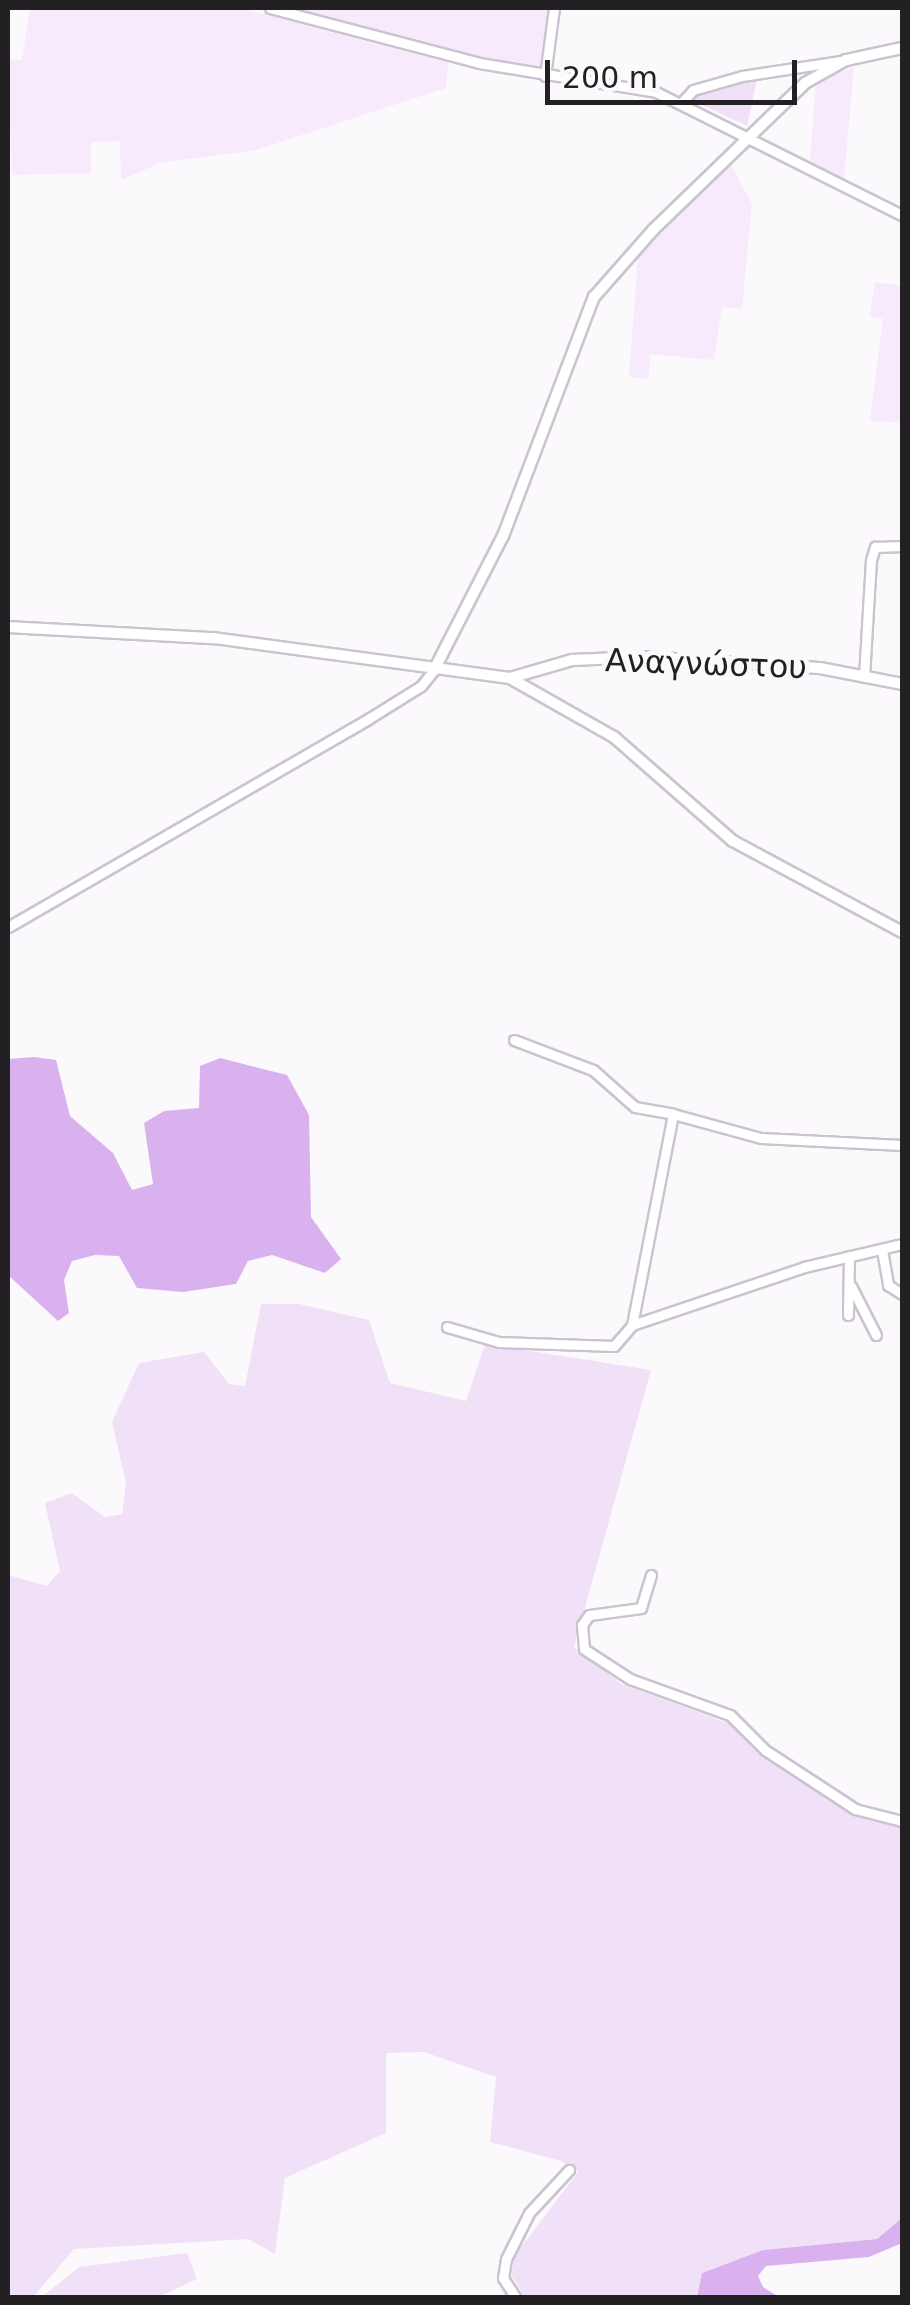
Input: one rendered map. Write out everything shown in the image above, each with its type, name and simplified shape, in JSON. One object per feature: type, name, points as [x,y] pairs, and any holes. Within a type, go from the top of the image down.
[{"type":"street","points":[[270,8],[545,76],[639,88],[682,102],[902,215]]},
{"type":"street","points":[[545,76],[554,8]]},
{"type":"street","points":[[682,102],[693,90],[742,76],[902,48]]},
{"type":"street","points":[[8,927],[421,686],[434,670],[503,536],[594,297],[805,83],[846,60]]},
{"type":"street","points":[[864,677],[871,560],[875,547],[902,546]]},
{"type":"street","points":[[8,627],[214,638],[510,678],[614,737],[733,841],[902,932]]},
{"type":"street","name":"Αναγνώστου","points":[[510,678],[572,660],[644,658],[864,677],[902,684]]},
{"type":"street","points":[[514,1040],[594,1070],[635,1106],[760,1138],[902,1145]]},
{"type":"street","points":[[446,1327],[499,1342],[606,1347],[620,1344],[632,1325],[673,1114]]},
{"type":"street","points":[[632,1325],[849,1256],[902,1244]]},
{"type":"street","points":[[882,1250],[888,1285],[902,1294]]},
{"type":"street","points":[[848,1316],[849,1256]]},
{"type":"street","points":[[851,1286],[876,1335]]},
{"type":"street","points":[[651,1574],[641,1608],[589,1614],[582,1626],[584,1649],[630,1679],[730,1715],[765,1750],[856,1809],[902,1820]]},
{"type":"street","points":[[516,2298],[503,2278],[506,2259],[529,2213],[569,2170]]},
{"type":"shaded area","points":[[30,8],[240,8],[448,63],[446,88],[256,150],[160,163],[121,180],[120,141],[91,142],[91,173],[12,175],[8,59],[22,60]]},
{"type":"shaded area","points":[[277,8],[548,8],[539,71]]},
{"type":"shaded area","points":[[854,67],[844,180],[810,161],[816,80]]},
{"type":"shaded area","points":[[748,77],[757,79],[747,126],[689,99],[694,91]]},
{"type":"shaded area","points":[[730,163],[752,204],[742,309],[722,307],[714,360],[650,354],[649,379],[629,377],[638,257]]},
{"type":"shaded area","points":[[875,282],[902,286],[902,423],[870,421],[883,319],[870,316]]},
{"type":"shaded area","points":[[220,1058],[287,1075],[309,1115],[311,1217],[341,1259],[325,1273],[272,1255],[248,1261],[236,1284],[183,1292],[137,1288],[119,1256],[95,1255],[72,1261],[64,1280],[69,1313],[58,1321],[8,1275],[8,1059],[56,1060],[70,1116],[113,1153],[132,1190],[153,1184],[144,1123],[164,1111],[199,1108],[200,1066]]},
{"type":"shaded area","points":[[261,1304],[299,1304],[369,1320],[390,1383],[466,1401],[485,1344],[651,1370],[574,1647],[621,1684],[728,1723],[760,1756],[869,1819],[902,1825],[902,2218],[877,2239],[763,2250],[702,2273],[697,2297],[525,2297],[511,2274],[515,2255],[578,2172],[561,2161],[490,2142],[496,2077],[424,2052],[386,2053],[386,2133],[285,2178],[275,2254],[248,2239],[74,2249],[33,2297],[8,2297],[8,1575],[47,1586],[60,1571],[45,1503],[72,1493],[105,1517],[122,1514],[126,1483],[112,1422],[139,1363],[204,1352],[229,1384],[245,1386]]},
{"type":"shaded area","points":[[902,2218],[902,2243],[869,2257],[766,2266],[758,2276],[763,2287],[779,2297],[697,2297],[702,2273],[763,2250],[877,2239]]},
{"type":"shaded area","points":[[187,2253],[197,2279],[158,2297],[42,2297],[79,2267]]}]
